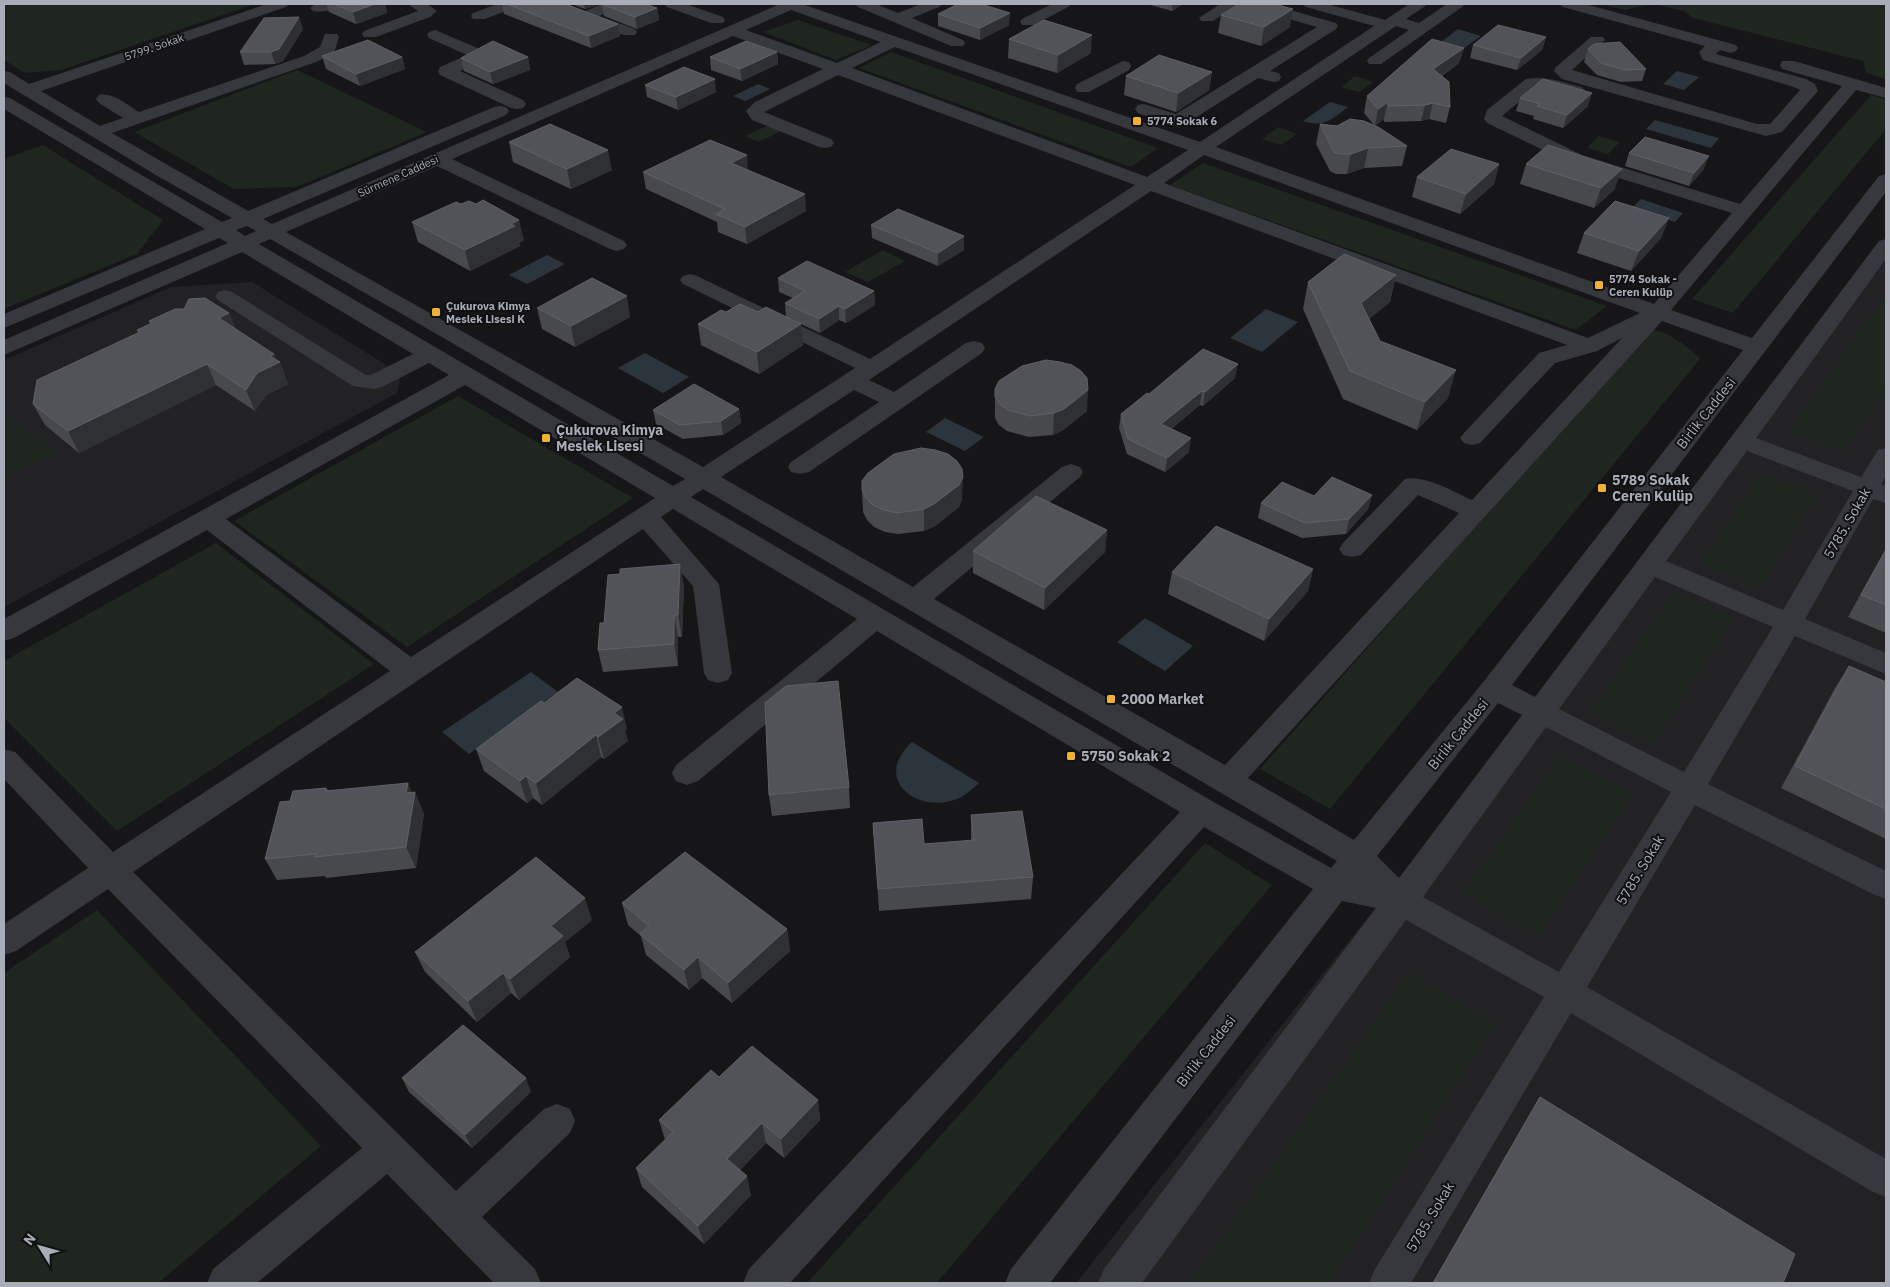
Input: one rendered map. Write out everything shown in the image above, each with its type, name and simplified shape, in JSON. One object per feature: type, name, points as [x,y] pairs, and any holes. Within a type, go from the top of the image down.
[{"type":"street","name":"5799. Sokak","points":[[28,90],[281,4]]},
{"type":"street","points":[[370,34],[429,11],[416,4]]},
{"type":"street","points":[[479,16],[511,4]]},
{"type":"street","points":[[554,4],[629,32]]},
{"type":"street","points":[[585,16],[615,4]]},
{"type":"street","points":[[672,4],[1150,184],[1589,346]]},
{"type":"street","name":"Sürmene Caddesi","points":[[4,348],[438,159],[724,25],[755,4]]},
{"type":"street","points":[[790,4],[1203,149],[1758,348]]},
{"type":"street","name":"Sürmene Caddesi","points":[[644,50],[790,4]]},
{"type":"street","points":[[863,4],[957,43]]},
{"type":"street","points":[[898,18],[934,4]]},
{"type":"street","points":[[1028,22],[1063,4]]},
{"type":"street","points":[[1206,18],[1231,4]]},
{"type":"street","points":[[1126,103],[1178,121],[1330,26],[1253,4]]},
{"type":"street","points":[[1311,4],[1391,23],[1422,28]]},
{"type":"street","points":[[4,941],[674,497],[853,381],[1419,4]]},
{"type":"street","points":[[1375,60],[1457,4]]},
{"type":"street","points":[[1568,4],[1718,44],[1886,93]]},
{"type":"street","points":[[435,34],[481,55],[446,71],[517,104]]},
{"type":"street","points":[[99,132],[310,59],[328,50],[331,37]]},
{"type":"street","points":[[1597,40],[1562,71],[1568,76],[1755,129],[1766,131],[1776,128],[1809,91],[1809,88],[1800,83],[1708,57],[1707,52],[1718,44]]},
{"type":"street","points":[[825,143],[758,116],[756,111],[761,106],[895,41]]},
{"type":"street","points":[[1083,88],[1123,66]]},
{"type":"street","points":[[1256,72],[1299,85]]},
{"type":"street","points":[[4,76],[247,218],[1228,781],[1358,858],[1400,900],[1567,992],[1886,1179]]},
{"type":"street","points":[[1066,82],[1100,94]]},
{"type":"street","points":[[1591,95],[1546,83],[1532,83],[1493,114],[1493,118],[1576,158],[1744,211]]},
{"type":"street","points":[[1228,781],[1658,312],[1852,84]]},
{"type":"street","name":"Sürmene Caddesi","points":[[4,322],[536,96]]},
{"type":"street","points":[[105,99],[138,119]]},
{"type":"street","points":[[4,102],[1201,810],[1335,886],[1400,900]]},
{"type":"street","points":[[438,159],[617,245]]},
{"type":"street","name":"Birlik Caddesi","points":[[1025,1283],[1335,886],[1494,688],[1886,180]]},
{"type":"street","points":[[1118,1283],[1886,245]]},
{"type":"street","points":[[690,280],[872,368]]},
{"type":"street","points":[[225,296],[361,381],[374,382],[430,354]]},
{"type":"street","points":[[1472,438],[1547,358],[1589,346],[1658,312]]},
{"type":"street","points":[[800,467],[974,348]]},
{"type":"street","points":[[4,631],[466,374]]},
{"type":"street","points":[[853,381],[895,402]]},
{"type":"street","points":[[1742,441],[1877,491]]},
{"type":"street","name":"5785. Sokak","points":[[1389,1283],[1790,622],[1877,491],[1886,455]]},
{"type":"street","points":[[915,600],[1071,472]]},
{"type":"street","points":[[1352,549],[1414,484],[1476,511]]},
{"type":"street","points":[[646,516],[706,584],[718,672]]},
{"type":"street","points":[[208,518],[412,672]]},
{"type":"street","points":[[1649,564],[1886,664]]},
{"type":"street","points":[[687,773],[877,617]]},
{"type":"street","points":[[1494,688],[1886,886]]},
{"type":"street","points":[[4,760],[111,871],[521,1283]]},
{"type":"street","points":[[763,1283],[1201,810]]},
{"type":"street","points":[[455,1217],[557,1121]]},
{"type":"street","points":[[227,1283],[388,1150]]},
{"type":"shaded area","points":[[4,4],[255,4],[61,70],[25,73],[4,60]]},
{"type":"shaded area","points":[[1599,4],[1654,4],[1625,10]]},
{"type":"shaded area","points":[[1654,4],[1886,4],[1886,80],[1866,72],[1863,61],[1693,18],[1684,11]]},
{"type":"shaded area","points":[[798,20],[872,45],[836,60],[763,32]]},
{"type":"shaded area","points":[[1458,29],[1481,36],[1464,48],[1441,42]]},
{"type":"shaded area","points":[[891,52],[1158,148],[1131,167],[859,68]]},
{"type":"shaded area","points":[[297,70],[427,132],[297,187],[234,189],[134,132]]},
{"type":"shaded area","points":[[1677,71],[1699,77],[1684,90],[1663,84]]},
{"type":"shaded area","points":[[1355,76],[1373,82],[1359,92],[1341,87]]},
{"type":"shaded area","points":[[758,84],[770,89],[745,101],[733,96]]},
{"type":"shaded area","points":[[1871,95],[1886,99],[1886,129],[1733,313],[1692,299]]},
{"type":"shaded area","points":[[1330,102],[1348,107],[1327,122],[1317,124],[1303,121]]},
{"type":"shaded area","points":[[1655,120],[1719,138],[1711,148],[1646,129]]},
{"type":"shaded area","points":[[767,126],[781,131],[759,142],[745,136]]},
{"type":"shaded area","points":[[1278,127],[1297,134],[1281,145],[1262,139]]},
{"type":"shaded area","points":[[1599,136],[1620,142],[1608,154],[1587,148]]},
{"type":"shaded area","points":[[43,145],[163,220],[137,254],[4,309],[4,159]]},
{"type":"shaded area","points":[[1203,163],[1607,306],[1576,330],[1170,185]]},
{"type":"shaded area","points":[[1641,199],[1683,213],[1675,222],[1632,208]]},
{"type":"shaded area","points":[[883,250],[905,261],[868,282],[845,272]]},
{"type":"shaded area","points":[[547,255],[565,264],[527,284],[509,275]]},
{"type":"shaded area","points":[[1886,260],[1886,1283],[1076,1283],[1653,560]]},
{"type":"shaded area","points":[[252,282],[401,374],[397,393],[4,607],[4,360],[171,287]]},
{"type":"shaded area","points":[[1886,293],[1886,387],[1844,452],[1789,432]]},
{"type":"shaded area","points":[[1266,309],[1298,322],[1262,352],[1230,338]]},
{"type":"shaded area","points":[[1651,328],[1677,340],[1700,359],[1330,809],[1260,769]]},
{"type":"shaded area","points":[[645,353],[689,377],[663,393],[618,368]]},
{"type":"shaded area","points":[[458,396],[633,498],[407,647],[234,521]]},
{"type":"shaded area","points":[[4,411],[56,453],[4,478]]},
{"type":"shaded area","points":[[945,418],[984,437],[965,451],[926,432]]},
{"type":"shaded area","points":[[1760,473],[1817,495],[1760,588],[1700,563]]},
{"type":"shaded area","points":[[216,543],[374,664],[117,831],[4,718],[4,661]]},
{"type":"shaded area","points":[[1674,593],[1734,619],[1654,743],[1590,711]]},
{"type":"shaded area","points":[[1145,618],[1193,646],[1165,671],[1117,642]]},
{"type":"shaded area","points":[[531,672],[558,692],[469,754],[442,732]]},
{"type":"shaded area","points":[[912,742],[979,783],[957,799],[928,802],[915,798],[904,790],[898,781],[896,769],[901,756]]},
{"type":"shaded area","points":[[1560,756],[1633,793],[1539,936],[1463,892]]},
{"type":"shaded area","points":[[1205,843],[1272,885],[937,1283],[807,1283]]},
{"type":"shaded area","points":[[97,910],[321,1146],[158,1283],[4,1283],[4,973]]},
{"type":"shaded area","points":[[1409,972],[1495,1024],[1329,1283],[1190,1283]]},
{"type":"building","points":[[334,4],[375,4],[353,12]]},
{"type":"building","points":[[507,4],[565,4],[618,24],[589,36]]},
{"type":"building","points":[[602,4],[646,4],[657,8],[635,17]]},
{"type":"building","points":[[958,4],[981,4],[1010,13],[980,28],[938,14]]},
{"type":"building","points":[[1239,4],[1274,4],[1293,9],[1264,27],[1221,15]]},
{"type":"building","points":[[299,17],[279,49],[271,52],[240,52],[264,18]]},
{"type":"building","points":[[1044,20],[1092,35],[1058,55],[1009,39]]},
{"type":"building","points":[[1498,25],[1546,37],[1521,58],[1473,45]]},
{"type":"building","points":[[1432,39],[1464,48],[1433,69],[1449,82],[1450,107],[1433,103],[1388,106],[1388,102],[1378,109],[1367,96]]},
{"type":"building","points":[[368,40],[402,57],[356,74],[322,56]]},
{"type":"building","points":[[493,41],[528,57],[490,72],[461,58]]},
{"type":"building","points":[[746,41],[777,52],[740,69],[710,57]]},
{"type":"building","points":[[1620,42],[1646,69],[1625,70],[1601,63],[1588,49],[1594,44]]},
{"type":"building","points":[[1159,55],[1212,72],[1178,93],[1126,76]]},
{"type":"building","points":[[684,67],[715,79],[676,97],[645,85]]},
{"type":"building","points":[[1543,79],[1592,93],[1567,115],[1537,106],[1540,104],[1520,98]]},
{"type":"building","points":[[1350,119],[1364,121],[1378,127],[1407,146],[1368,148],[1351,154],[1334,152],[1320,124],[1337,126]]},
{"type":"building","points":[[550,124],[608,150],[567,169],[509,142]]},
{"type":"building","points":[[1645,137],[1709,156],[1694,173],[1629,153]]},
{"type":"building","points":[[710,140],[747,155],[731,163],[805,194],[745,227],[716,214],[725,209],[643,172]]},
{"type":"building","points":[[1548,145],[1622,169],[1601,188],[1526,164]]},
{"type":"building","points":[[1451,149],[1499,164],[1466,194],[1417,177]]},
{"type":"building","points":[[483,200],[519,220],[511,224],[515,226],[465,250],[412,222],[456,202],[461,204],[469,201],[476,204]]},
{"type":"building","points":[[1615,201],[1669,218],[1639,251],[1584,233]]},
{"type":"building","points":[[898,209],[964,236],[938,253],[871,225]]},
{"type":"building","points":[[1344,254],[1396,275],[1361,303],[1380,341],[1456,370],[1425,402],[1350,371],[1308,282]]},
{"type":"building","points":[[807,261],[874,291],[845,309],[839,306],[819,319],[785,303],[805,291],[778,278]]},
{"type":"building","points":[[592,278],[627,296],[571,326],[537,308]]},
{"type":"building","points":[[205,298],[229,313],[219,318],[274,354],[270,356],[280,362],[257,373],[246,390],[207,364],[68,431],[33,404],[37,380],[140,332],[137,330],[152,323],[149,321],[175,309],[184,309],[189,299]]},
{"type":"building","points":[[740,304],[758,312],[766,307],[801,324],[757,352],[698,324],[721,310],[726,312]]},
{"type":"building","points":[[1203,349],[1238,364],[1205,392],[1202,391],[1161,424],[1191,438],[1167,458],[1128,439],[1121,414],[1147,393],[1149,394]]},
{"type":"building","points":[[1046,360],[1072,365],[1081,371],[1087,378],[1088,390],[1064,409],[1054,413],[1030,416],[1008,410],[1000,404],[995,397],[995,389],[999,381],[1022,366]]},
{"type":"building","points":[[694,384],[739,409],[721,421],[680,425],[653,410]]},
{"type":"building","points":[[921,448],[948,454],[957,461],[962,469],[963,477],[959,485],[934,504],[924,509],[897,513],[873,505],[866,498],[862,490],[862,481],[868,473],[894,454]]},
{"type":"building","points":[[1332,477],[1372,495],[1349,519],[1305,523],[1261,503],[1282,482],[1314,496]]},
{"type":"building","points":[[1036,496],[1107,530],[1045,588],[973,551]]},
{"type":"building","points":[[1216,526],[1313,569],[1269,619],[1172,572]]},
{"type":"building","points":[[1886,550],[1886,605],[1861,595]]},
{"type":"building","points":[[680,564],[678,615],[674,615],[674,644],[598,650],[600,623],[604,623],[608,575],[620,574],[620,569]]},
{"type":"building","points":[[1849,666],[1886,682],[1886,809],[1795,766]]},
{"type":"building","points":[[577,678],[622,707],[614,713],[623,719],[598,737],[596,735],[536,783],[526,776],[520,781],[476,749],[541,701],[544,703]]},
{"type":"building","points":[[838,681],[849,787],[769,795],[765,703],[786,686]]},
{"type":"building","points":[[408,783],[406,793],[415,792],[406,847],[315,857],[316,854],[265,859],[280,802],[290,801],[293,791],[326,788],[326,791]]},
{"type":"building","points":[[1022,811],[1033,877],[878,889],[873,823],[922,819],[924,844],[974,840],[971,815]]},
{"type":"building","points":[[685,852],[787,929],[728,983],[698,957],[684,970],[640,934],[649,926],[622,903]]},
{"type":"building","points":[[536,857],[585,898],[551,926],[563,936],[510,979],[503,973],[468,1001],[415,952]]},
{"type":"building","points":[[463,1025],[526,1078],[465,1135],[402,1078]]},
{"type":"building","points":[[752,1046],[818,1100],[781,1139],[762,1123],[727,1159],[747,1176],[698,1226],[636,1168],[673,1132],[659,1120],[711,1070],[719,1077]]},
{"type":"building","points":[[1540,1097],[1795,1254],[1783,1283],[1433,1283]]},
{"type":"place","name":"5774 Sokak 6","points":[[1137,121]]},
{"type":"place","name":"5774 Sokak - Ceren Kulüp","points":[[1599,285]]},
{"type":"place","name":"Çukurova Kimya Meslek Lisesi K","points":[[436,312]]},
{"type":"place","name":"Çukurova Kimya Meslek Lisesi","points":[[546,438]]},
{"type":"place","name":"5789 Sokak Ceren Kulüp","points":[[1602,488]]},
{"type":"place","name":"2000 Market","points":[[1111,699]]},
{"type":"place","name":"5750 Sokak 2","points":[[1071,756]]}]
